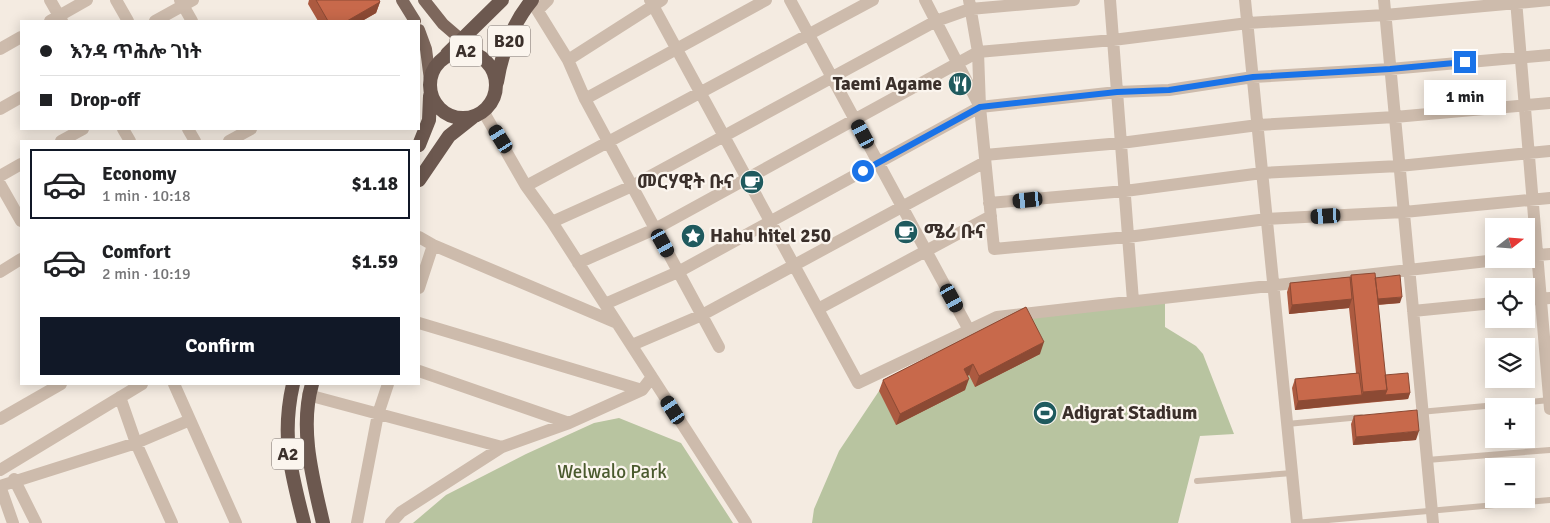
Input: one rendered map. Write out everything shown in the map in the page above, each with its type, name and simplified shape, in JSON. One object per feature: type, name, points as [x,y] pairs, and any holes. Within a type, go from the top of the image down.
[{"type":"highway","name":"B20","points":[[443,58],[502,0]]},
{"type":"highway","name":"B20","points":[[496,87],[500,68],[513,29],[533,3]]},
{"type":"highway","name":"A2","points":[[420,142],[429,120],[430,82],[434,67],[443,58],[461,51],[479,55],[493,70],[496,87],[493,101],[450,136],[420,179]]},
{"type":"highway","name":"A2","points":[[430,82],[435,102],[444,112],[456,117],[478,114]]},
{"type":"highway","name":"A2","points":[[293,385],[286,413],[286,442],[291,472],[304,523]]},
{"type":"highway","name":"A2","points":[[310,389],[308,448],[323,523]]},
{"type":"main road","points":[[402,0],[413,20]]},
{"type":"main road","name":"A2","points":[[424,0],[443,24],[479,55]]},
{"type":"main road","name":"A2","points":[[420,33],[426,49],[430,82]]},
{"type":"street","points":[[50,0],[57,19],[87,0]]},
{"type":"street","points":[[116,0],[127,20]]},
{"type":"street","points":[[548,0],[533,3],[568,60],[585,99],[718,347]]},
{"type":"street","points":[[585,99],[766,0]]},
{"type":"street","points":[[790,0],[969,330]]},
{"type":"street","points":[[526,186],[873,0]]},
{"type":"street","points":[[926,0],[980,107]]},
{"type":"street","points":[[552,222],[632,186],[936,21],[970,5],[1074,0]]},
{"type":"street","points":[[1110,0],[1133,301]]},
{"type":"street","points":[[1246,0],[1297,523]]},
{"type":"street","points":[[1384,0],[1413,311],[1418,412],[1427,460],[1433,517]]},
{"type":"street","points":[[578,263],[655,229],[978,52],[1114,40],[1248,22],[1385,15],[1550,0]]},
{"type":"street","points":[[157,20],[185,2],[192,20]]},
{"type":"street","points":[[568,60],[655,2],[676,49],[858,383],[997,317],[1485,261]]},
{"type":"street","points":[[1516,2],[1538,255],[1545,298],[1550,403]]},
{"type":"street","points":[[970,5],[978,52],[980,107],[994,249],[1128,237],[1267,219],[1404,212],[1550,198]]},
{"type":"street","points":[[0,49],[20,38]]},
{"type":"street","points":[[605,304],[678,272],[980,107],[1117,92],[1169,90],[1253,77],[1390,69],[1550,54]]},
{"type":"street","points":[[0,109],[20,98]]},
{"type":"street","points":[[632,346],[702,315],[902,207],[985,159],[1258,125],[1395,117],[1550,103]]},
{"type":"street","points":[[478,114],[552,222],[746,523]]},
{"type":"street","points":[[63,140],[81,130]]},
{"type":"street","points":[[231,140],[249,130]]},
{"type":"street","points":[[818,309],[926,250],[990,210],[1262,173],[1400,166],[1550,152]]},
{"type":"street","points":[[0,176],[20,165]]},
{"type":"street","points":[[0,184],[20,220]]},
{"type":"street","points":[[420,238],[432,245],[617,323]]},
{"type":"street","points":[[420,285],[432,245]]},
{"type":"street","points":[[0,272],[20,260]]},
{"type":"street","points":[[1413,311],[1485,304]]},
{"type":"street","points":[[420,323],[642,390]]},
{"type":"street","points":[[420,371],[569,423]]},
{"type":"street","points":[[390,523],[401,512],[502,447],[569,423],[642,390],[652,377]]},
{"type":"street","points":[[0,419],[59,385]]},
{"type":"street","points":[[0,470],[140,385]]},
{"type":"street","points":[[174,385],[236,523]]},
{"type":"street","points":[[357,523],[378,414],[388,385]]},
{"type":"street","points":[[310,389],[378,414],[502,447]]},
{"type":"street","points":[[120,397],[136,443],[172,523]]},
{"type":"street","points":[[13,523],[0,486],[14,479],[136,443],[190,420]]},
{"type":"street","points":[[14,479],[36,523]]},
{"type":"lane","points":[[1418,412],[1550,403]]},
{"type":"lane","points":[[1287,424],[1365,417]]},
{"type":"lane","points":[[1427,460],[1550,450]]},
{"type":"lane","points":[[1197,480],[1292,473]]},
{"type":"lane","points":[[1292,523],[1433,517],[1550,500]]},
{"type":"green space","name":"Adigrat Stadium","points":[[1165,301],[1165,327],[1196,346],[1203,354],[1234,434],[1200,436],[1178,523],[812,523],[814,509],[839,451],[879,391],[1021,318]]},
{"type":"green space","name":"Welwalo Park","points":[[619,418],[681,443],[733,523],[413,523],[446,495],[526,454],[594,423]]},
{"type":"building","points":[[316,0],[379,0],[380,2],[349,20],[327,20]]},
{"type":"building","points":[[1375,273],[1387,390],[1363,392],[1351,275]]},
{"type":"building","points":[[1400,275],[1402,297],[1378,299],[1375,278]]},
{"type":"building","points":[[1350,277],[1352,299],[1292,305],[1290,283]]},
{"type":"building","points":[[1026,307],[1044,342],[979,376],[973,364],[964,369],[969,379],[900,414],[883,380]]},
{"type":"building","points":[[1359,373],[1362,395],[1298,401],[1295,379]]},
{"type":"building","points":[[1408,373],[1410,393],[1385,395],[1387,390],[1385,375]]},
{"type":"building","points":[[1417,410],[1419,431],[1356,437],[1354,416]]},
{"type":"place","name":"Taemi Agame","points":[[960,84]]},
{"type":"place","name":"መርሃዊት ቡና","points":[[752,182]]},
{"type":"place","name":"ሜሪ ቡና","points":[[906,232]]},
{"type":"place","name":"Hahu hitel 250","points":[[693,236]]},
{"type":"place","name":"Adigrat Stadium","points":[[1045,413]]},
{"type":"route","points":[[863,171],[980,107],[1117,92],[1169,90],[1253,77],[1390,69],[1465,62]]}]
